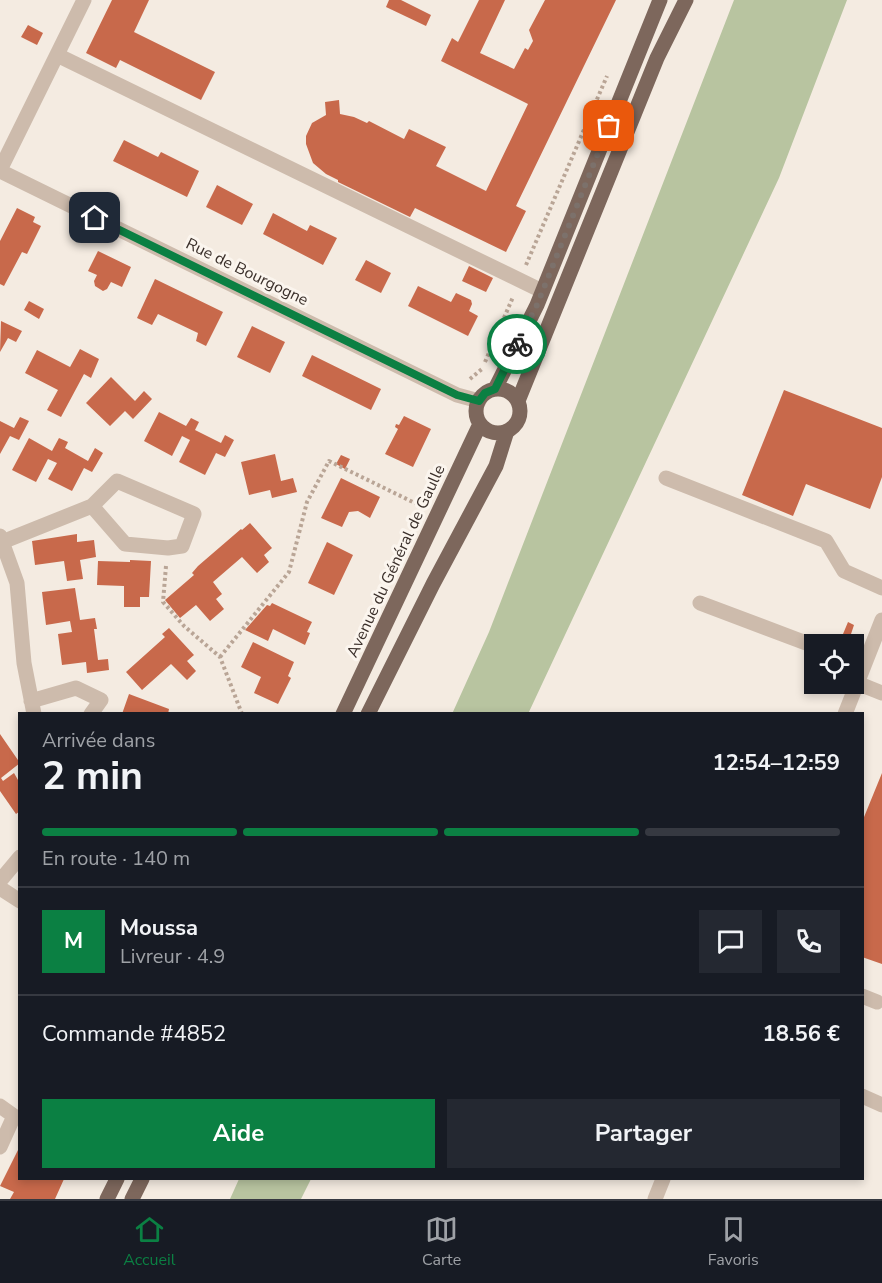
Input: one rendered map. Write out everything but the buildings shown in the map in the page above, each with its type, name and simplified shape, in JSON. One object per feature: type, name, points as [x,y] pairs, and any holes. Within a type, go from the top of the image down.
[{"type":"main road","points":[[495,389],[542,291],[660,0]]},
{"type":"main road","points":[[518,401],[657,58],[686,0]]},
{"type":"main road","points":[[500,389],[511,393],[518,401],[519,419],[517,424],[507,431],[496,433],[480,424],[477,415],[479,401],[485,393],[500,389]]},
{"type":"main road","name":"Avenue du Général de Gaulle","points":[[344,712],[440,513],[480,424]]},
{"type":"main road","points":[[369,712],[432,584],[496,466],[507,431]]},
{"type":"main road","points":[[107,1199],[116,1180]]},
{"type":"main road","points":[[132,1199],[141,1180]]},
{"type":"street","points":[[0,171],[84,0]]},
{"type":"street","points":[[57,55],[542,291]]},
{"type":"street","name":"Rue de Bourgogne","points":[[0,171],[457,395],[479,401]]},
{"type":"street","points":[[666,478],[826,541],[844,571],[882,588]]},
{"type":"street","points":[[92,506],[125,543],[168,548],[182,546],[194,514],[117,481],[92,506],[1,539],[17,583],[24,663],[32,708],[76,688],[101,700],[93,712]]},
{"type":"street","points":[[700,603],[804,642]]},
{"type":"street","points":[[864,654],[882,620]]},
{"type":"street","points":[[864,686],[882,693]]},
{"type":"street","points":[[846,712],[853,694]]},
{"type":"street","points":[[0,881],[18,859]]},
{"type":"street","points":[[0,888],[18,900]]},
{"type":"street","points":[[864,1097],[882,1105]]},
{"type":"street","points":[[0,1106],[14,1116],[0,1147]]},
{"type":"street","points":[[655,1199],[663,1180]]},
{"type":"path","points":[[463,383],[475,377],[482,370],[608,73]]},
{"type":"path","points":[[220,657],[289,572],[308,502],[329,461],[440,513]]},
{"type":"path","points":[[168,548],[163,602],[184,626],[220,657],[241,712]]},
{"type":"green space","points":[[734,0],[847,0],[779,178],[529,712],[453,712],[489,632]]},
{"type":"green space","points":[[239,1180],[310,1180],[301,1199],[230,1199]]},
{"type":"way so far","points":[[517,344],[537,305],[609,126]]},
{"type":"route","points":[[95,218],[457,395],[479,401],[485,393],[495,389],[517,344]]}]
